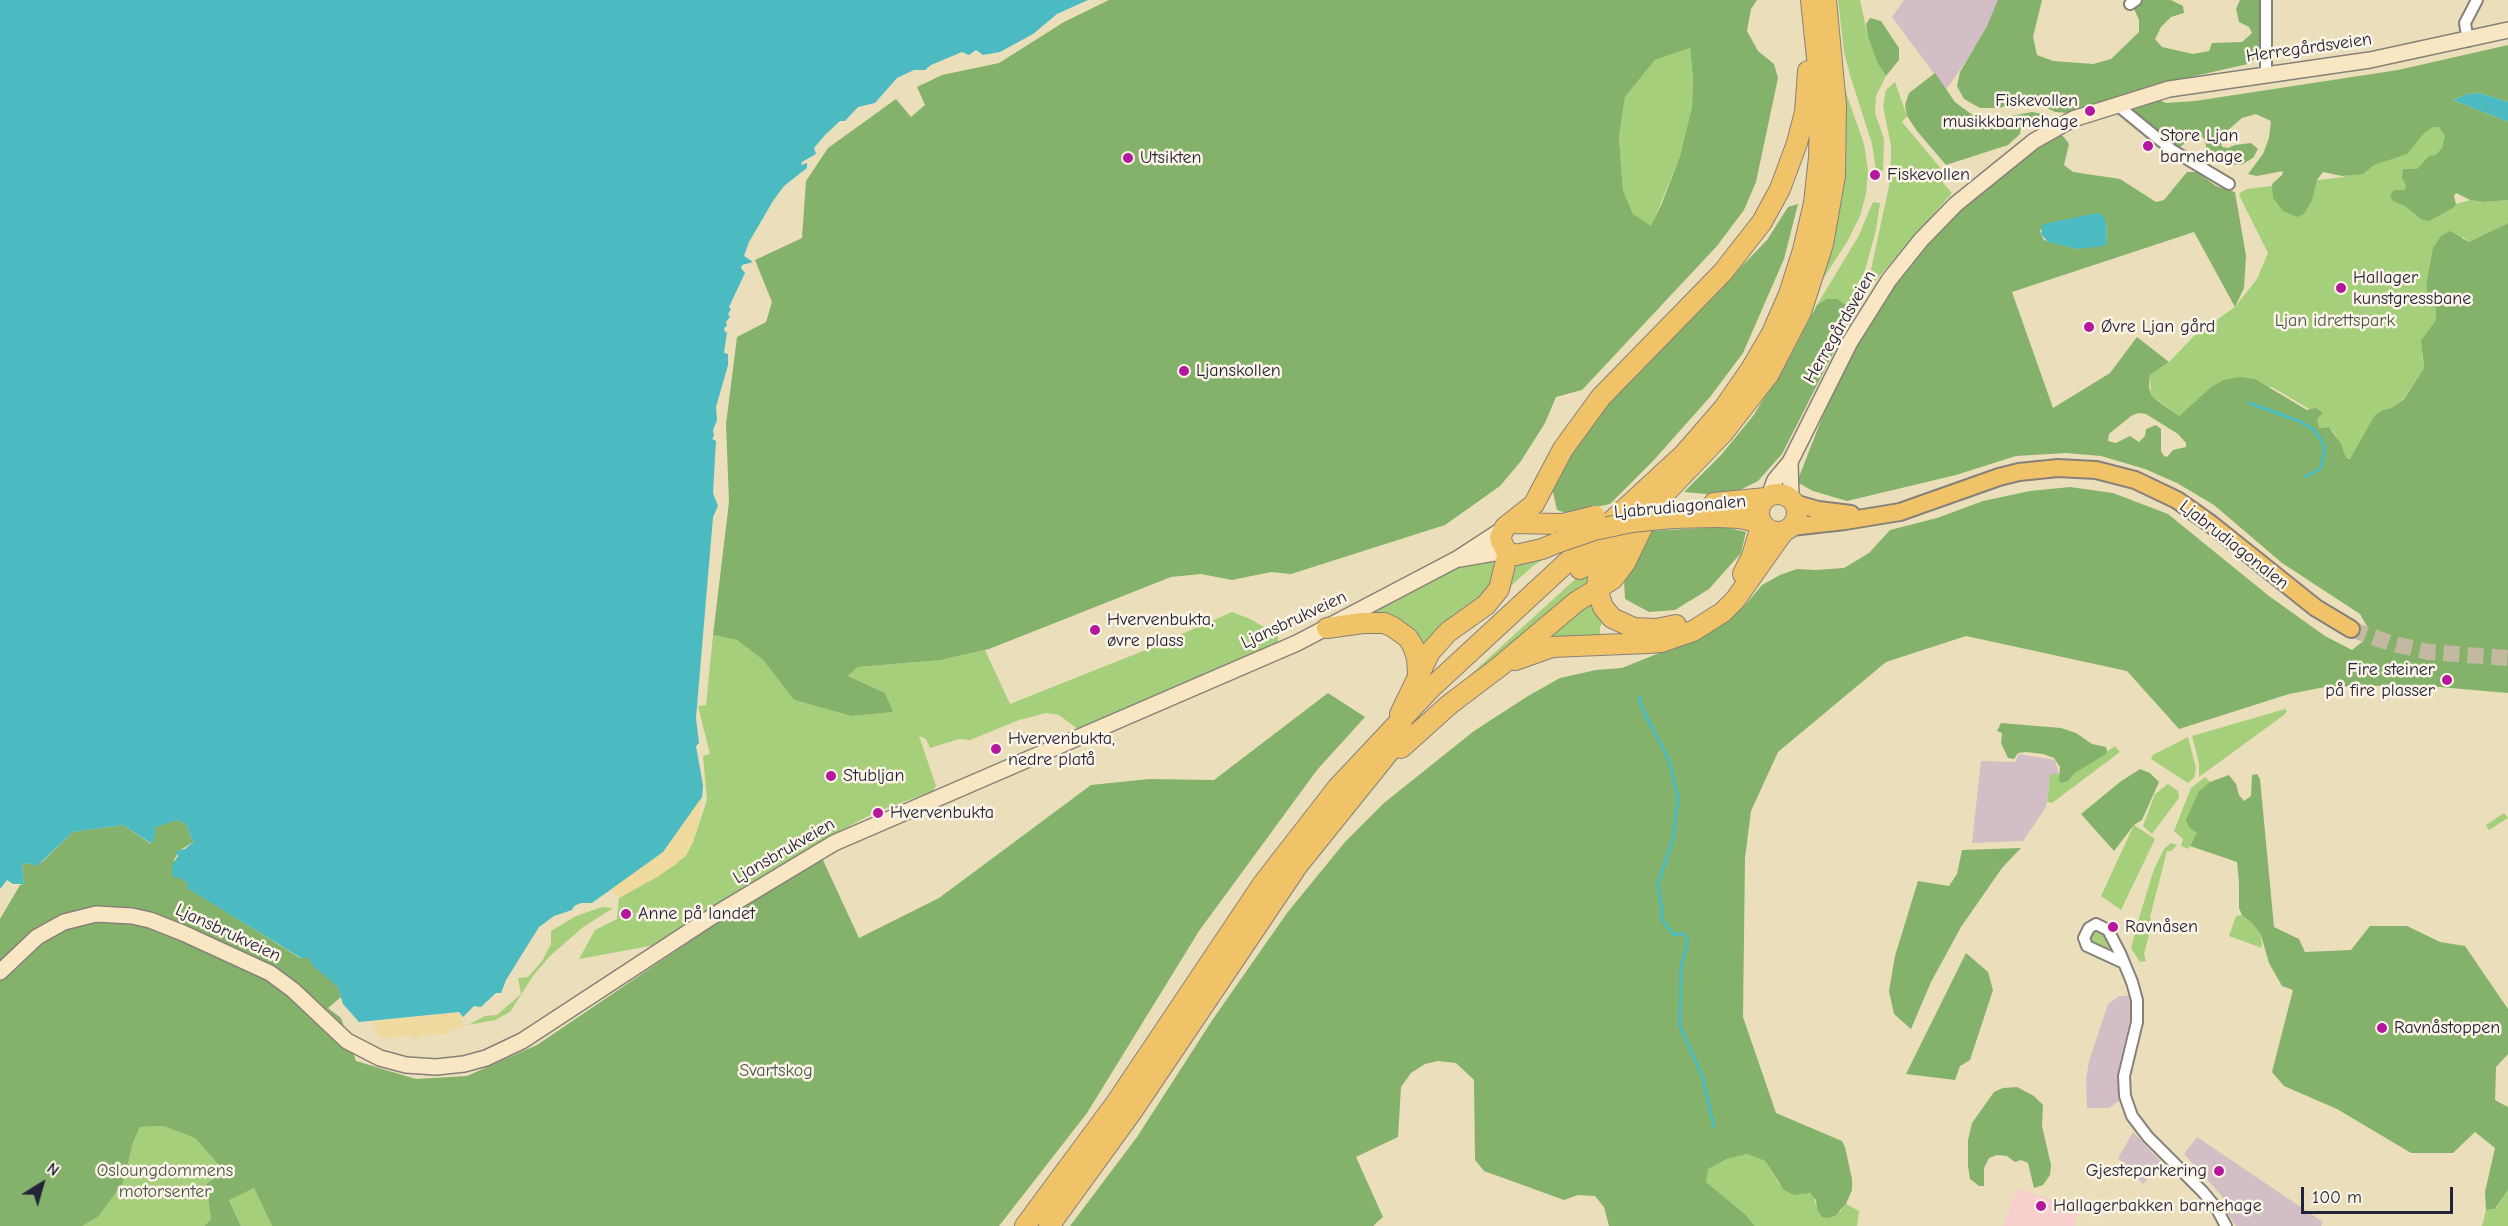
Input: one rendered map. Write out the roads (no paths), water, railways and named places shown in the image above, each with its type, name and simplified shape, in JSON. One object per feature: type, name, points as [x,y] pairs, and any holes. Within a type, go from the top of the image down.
[{"type":"highway","points":[[1049,1226],[1131,1113],[1275,897],[1329,824],[1402,735],[1439,698],[1592,558],[1651,508],[1711,447],[1769,374],[1785,347],[1806,300],[1823,244],[1834,185],[1837,128],[1823,44],[1811,0]]},
{"type":"highway","points":[[1025,1226],[1116,1103],[1284,856],[1338,787],[1396,723],[1465,656],[1661,477],[1712,423],[1751,369],[1772,333],[1789,294],[1813,210],[1820,135],[1819,77],[1826,0]]},
{"type":"highway","points":[[1513,552],[1501,543],[1513,525],[1536,501],[1567,443],[1601,397],[1724,272],[1749,241],[1771,207],[1786,177],[1797,143],[1805,112],[1808,67],[1823,44]]},
{"type":"highway","points":[[1499,668],[1520,657],[1552,647],[1661,642],[1693,631],[1716,617],[1735,600],[1797,515],[1793,500],[1778,493],[1767,497],[1760,507],[1762,523],[1752,556],[1741,576],[1716,603],[1685,622],[1656,629],[1627,626],[1612,618],[1603,607],[1597,589],[1601,565],[1616,540]]},
{"type":"highway","name":"Ljabrudiagonalen","points":[[1513,552],[1542,549],[1561,533],[1636,508],[1716,510],[1767,497]]},
{"type":"highway","points":[[1367,778],[1450,704],[1499,668],[1576,602],[1620,571],[1651,508]]},
{"type":"highway","name":"Ljabrudiagonalen","points":[[1716,510],[1762,523]]},
{"type":"highway","points":[[1762,523],[1772,531],[1788,529]]},
{"type":"highway","points":[[1513,525],[1530,530],[1532,538],[1530,547],[1513,552]]},
{"type":"highway","name":"Ljabrudiagonalen","points":[[1513,525],[1561,533]]},
{"type":"highway","points":[[1396,723],[1418,674],[1439,641],[1459,623],[1486,605],[1499,589],[1513,552]]},
{"type":"highway","points":[[1327,628],[1362,623],[1384,623],[1393,627],[1408,638],[1413,646],[1417,658],[1418,674]]},
{"type":"main road","name":"Herregårdsveien","points":[[1767,497],[1775,480],[1790,462],[1866,314],[1889,280],[1921,240],[1979,184],[2034,141],[2073,119],[2169,88],[2370,60],[2468,41],[2508,30]]},
{"type":"main road","name":"Herregårdsveien","points":[[1790,462],[1793,500]]},
{"type":"main road","name":"Ljabrudiagonalen","points":[[1788,529],[1907,510],[1968,487],[2019,472],[2058,468],[2115,474],[2161,491],[2196,512],[2294,592],[2351,629]]},
{"type":"main road","name":"Ljabrudiagonalen","points":[[1793,500],[1818,510],[1867,517]]},
{"type":"main road","name":"Ljansbrukveien","points":[[0,972],[37,937],[64,922],[96,914],[132,915],[183,933],[270,974],[293,990],[347,1041],[380,1059],[406,1065],[436,1067],[481,1060],[522,1041],[716,914],[834,843],[1327,628],[1457,559],[1513,525]]},
{"type":"main road","name":"Ljansbrukveien","points":[[1457,559],[1513,552]]},
{"type":"street","points":[[2266,0],[2266,75]]},
{"type":"street","points":[[2468,41],[2465,23],[2477,0]]},
{"type":"street","points":[[2116,104],[2172,150],[2229,184]]},
{"type":"street","points":[[2124,963],[2132,982],[2138,1008],[2124,1076],[2125,1096],[2129,1110],[2148,1137],[2210,1200],[2225,1226]]},
{"type":"water","points":[[0,0],[1088,0],[1057,14],[1033,34],[1000,52],[983,55],[976,50],[969,55],[962,52],[931,65],[925,70],[914,70],[897,78],[875,103],[858,107],[845,121],[840,121],[825,135],[814,148],[816,154],[802,162],[801,165],[807,163],[807,168],[784,186],[773,201],[749,242],[744,256],[753,262],[742,265],[741,268],[745,273],[729,307],[730,317],[724,328],[727,332],[724,353],[728,354],[728,365],[716,407],[717,420],[712,439],[716,441],[713,493],[718,506],[713,517],[696,718],[699,743],[696,746],[703,785],[702,797],[663,852],[592,903],[581,903],[574,906],[572,910],[554,916],[539,927],[506,980],[501,993],[496,993],[481,1007],[474,1006],[463,1017],[459,1012],[359,1022],[343,1004],[338,987],[312,965],[309,958],[301,958],[187,888],[188,884],[182,879],[173,877],[172,865],[178,856],[176,851],[185,849],[193,842],[186,824],[177,820],[154,828],[156,832],[152,844],[123,825],[73,832],[37,866],[28,863],[22,865],[24,884],[13,884],[7,880],[0,889]]},
{"type":"water","points":[[2480,93],[2508,102],[2508,122],[2453,100],[2467,94]]},
{"type":"water","points":[[2098,213],[2104,216],[2106,222],[2107,244],[2104,246],[2077,249],[2048,242],[2041,234],[2043,224]]},
{"type":"waterway","points":[[2249,403],[2299,421],[2313,429],[2325,449],[2321,468],[2305,477]]},
{"type":"waterway","points":[[1639,697],[1643,710],[1668,758],[1678,798],[1673,839],[1658,884],[1661,918],[1673,934],[1684,934],[1688,940],[1681,968],[1680,1026],[1703,1078],[1714,1127]]},
{"type":"tunnel","points":[[2351,629],[2390,643],[2429,652],[2508,658]]},
{"type":"place","name":"Fiskevollen musikkbarnehage","points":[[2090,111]]},
{"type":"place","name":"Store Ljan barnehage","points":[[2148,146]]},
{"type":"place","name":"Utsikten","points":[[1128,158]]},
{"type":"place","name":"Fiskevollen","points":[[1875,175]]},
{"type":"place","name":"Hallager kunstgressbane","points":[[2341,288]]},
{"type":"place","name":"Øvre Ljan gård","points":[[2089,327]]},
{"type":"place","name":"Ljanskollen","points":[[1184,371]]},
{"type":"place","name":"Hvervenbukta, øvre plass","points":[[1095,630]]},
{"type":"place","name":"Fire steiner på fire plasser","points":[[2447,680]]},
{"type":"place","name":"Hvervenbukta, nedre platå","points":[[996,749]]},
{"type":"place","name":"Stubljan","points":[[831,776]]},
{"type":"place","name":"Hvervenbukta","points":[[878,813]]},
{"type":"place","name":"Anne på landet","points":[[626,914]]},
{"type":"place","name":"Ravnåsen","points":[[2113,927]]},
{"type":"place","name":"Ravnåstoppen","points":[[2382,1028]]},
{"type":"place","name":"Gjesteparkering","points":[[2219,1171]]},
{"type":"place","name":"Hallagerbakken barnehage","points":[[2041,1206]]},
{"type":"park label","name":"Ljan idrettspark","points":[[2335,321]]},
{"type":"park label","name":"Svartskog","points":[[776,1071]]},
{"type":"park label","name":"Osloungdommens motorsenter","points":[[165,1181]]}]
